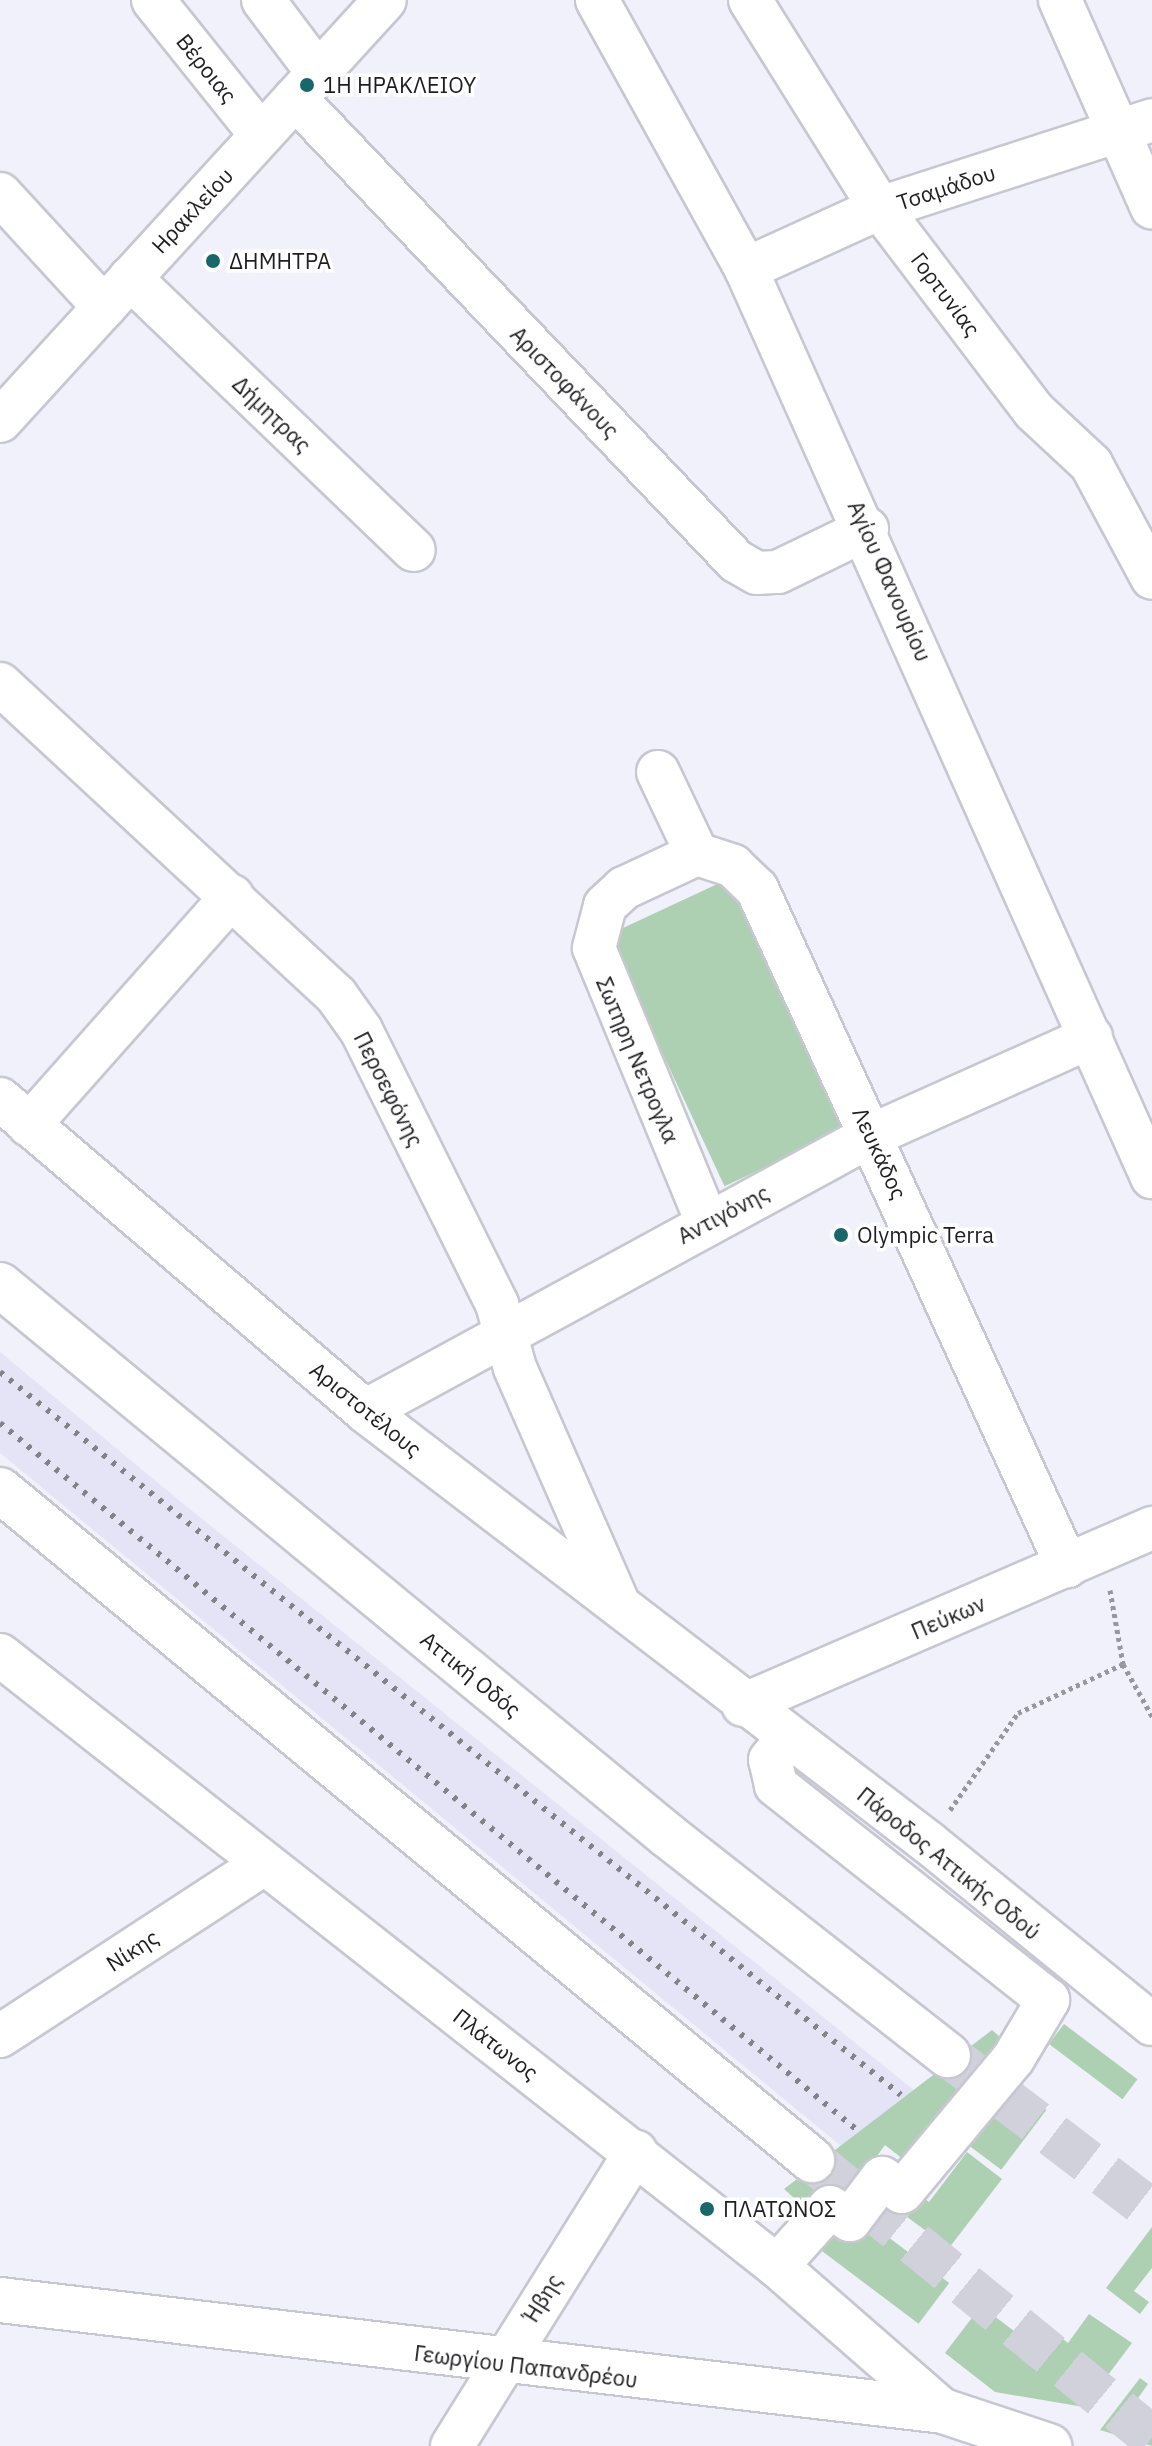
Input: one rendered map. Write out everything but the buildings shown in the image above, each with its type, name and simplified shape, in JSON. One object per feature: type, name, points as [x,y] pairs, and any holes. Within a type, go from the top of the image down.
[{"type":"main road","name":"Αττική Οδός","points":[[0,1285],[667,1835],[948,2055]]},
{"type":"main road","points":[[0,1490],[812,2160]]},
{"type":"main road","name":"Γεωργίου Παπανδρέου","points":[[0,2300],[501,2364],[943,2411],[1049,2446]]},
{"type":"main road","name":"Πλάτωνος","points":[[943,2411],[982,2446]]},
{"type":"street","name":"Βέροιας","points":[[153,0],[261,135]]},
{"type":"street","name":"Αριστοφάνους","points":[[263,0],[306,86],[736,561],[757,573],[778,572],[867,529]]},
{"type":"street","name":"Αγίου Φανουρίου","points":[[597,0],[746,269],[867,529],[1152,1177]]},
{"type":"street","name":"Γορτυνίας","points":[[750,0],[880,208],[1034,411],[1091,464],[1152,578]]},
{"type":"street","points":[[1060,0],[1136,126],[1152,208]]},
{"type":"street","name":"Ηρακλείου","points":[[0,421],[306,86],[369,6]]},
{"type":"street","name":"Τσαμάδου","points":[[746,269],[880,208],[1136,126]]},
{"type":"street","points":[[0,194],[117,292]]},
{"type":"street","name":"Δήμητρας","points":[[117,292],[414,550]]},
{"type":"street","name":"Περσεφόνης","points":[[0,684],[139,818],[232,896],[336,995],[361,1030],[508,1330],[515,1368],[619,1605]]},
{"type":"street","points":[[658,772],[697,854]]},
{"type":"street","name":"Λευκάδος","points":[[697,854],[733,866],[757,889],[872,1135],[1085,1558]]},
{"type":"street","name":"Σωτηρη Νετρογλα","points":[[697,854],[624,888],[605,906],[594,948],[707,1222]]},
{"type":"street","points":[[15,1112],[232,896]]},
{"type":"street","name":"Αντιγόνης","points":[[365,1411],[508,1330],[872,1135],[1091,1037]]},
{"type":"street","name":"Αριστοτέλους","points":[[15,1112],[365,1411],[619,1605],[743,1705]]},
{"type":"street","name":"Πεύκων","points":[[743,1705],[1085,1558],[1149,1536]]},
{"type":"street","name":"Πλάτωνος","points":[[0,1655],[636,2152],[777,2266],[943,2411]]},
{"type":"street","name":"Πάροδος Αττικής Οδού","points":[[743,1705],[929,1843],[1152,2024]]},
{"type":"street","points":[[777,2266],[830,2207],[850,2220],[882,2178],[902,2192],[1013,2059],[1048,2000],[776,1785],[770,1760],[787,1738]]},
{"type":"street","name":"Νίκης","points":[[0,2036],[264,1864]]},
{"type":"street","name":"Ήβης","points":[[452,2446],[636,2152]]},
{"type":"path","points":[[1085,1558],[1123,1664],[1152,1716]]},
{"type":"path","points":[[929,1843],[1018,1713],[1123,1664]]},
{"type":"shaded area","points":[[0,1352],[186,1506],[914,2090],[841,2146],[0,1453]]},
{"type":"green space","points":[[728,879],[845,1130],[725,1186],[607,935]]},
{"type":"green space","points":[[1064,2024],[1137,2079],[1122,2099],[1049,2044]]},
{"type":"green space","points":[[992,2030],[1007,2043],[942,2126],[933,2120],[904,2160],[885,2145],[845,2200],[826,2187],[806,2209],[784,2189]]},
{"type":"green space","points":[[1008,2081],[1046,2110],[1001,2170],[963,2141]]},
{"type":"green space","points":[[967,2152],[1002,2179],[949,2248],[895,2208],[910,2188],[929,2202]]},
{"type":"green space","points":[[851,2209],[949,2283],[919,2324],[820,2250]]},
{"type":"green space","points":[[1152,2227],[1152,2268],[1134,2291],[1149,2302],[1140,2314],[1106,2288]]},
{"type":"green space","points":[[981,2306],[1034,2346],[1048,2327],[1068,2343],[1089,2314],[1132,2343],[1084,2407],[995,2392],[945,2353]]},
{"type":"green space","points":[[1140,2378],[1148,2384],[1136,2401],[1152,2413],[1152,2446],[1100,2430]]},
{"type":"tunnel","points":[[948,2055],[1152,2211]]},
{"type":"tunnel","points":[[812,2160],[1152,2437]]},
{"type":"railway","points":[[0,1372],[901,2095]]},
{"type":"railway","points":[[0,1423],[857,2130]]},
{"type":"place","name":"1Η ΗΡΑΚΛΕΙΟΥ","points":[[307,85]]},
{"type":"place","name":"ΔΗΜΗΤΡΑ","points":[[213,261]]},
{"type":"place","name":"Olympic Terra","points":[[841,1235]]},
{"type":"place","name":"ΠΛΑΤΩΝΟΣ","points":[[707,2209]]}]
